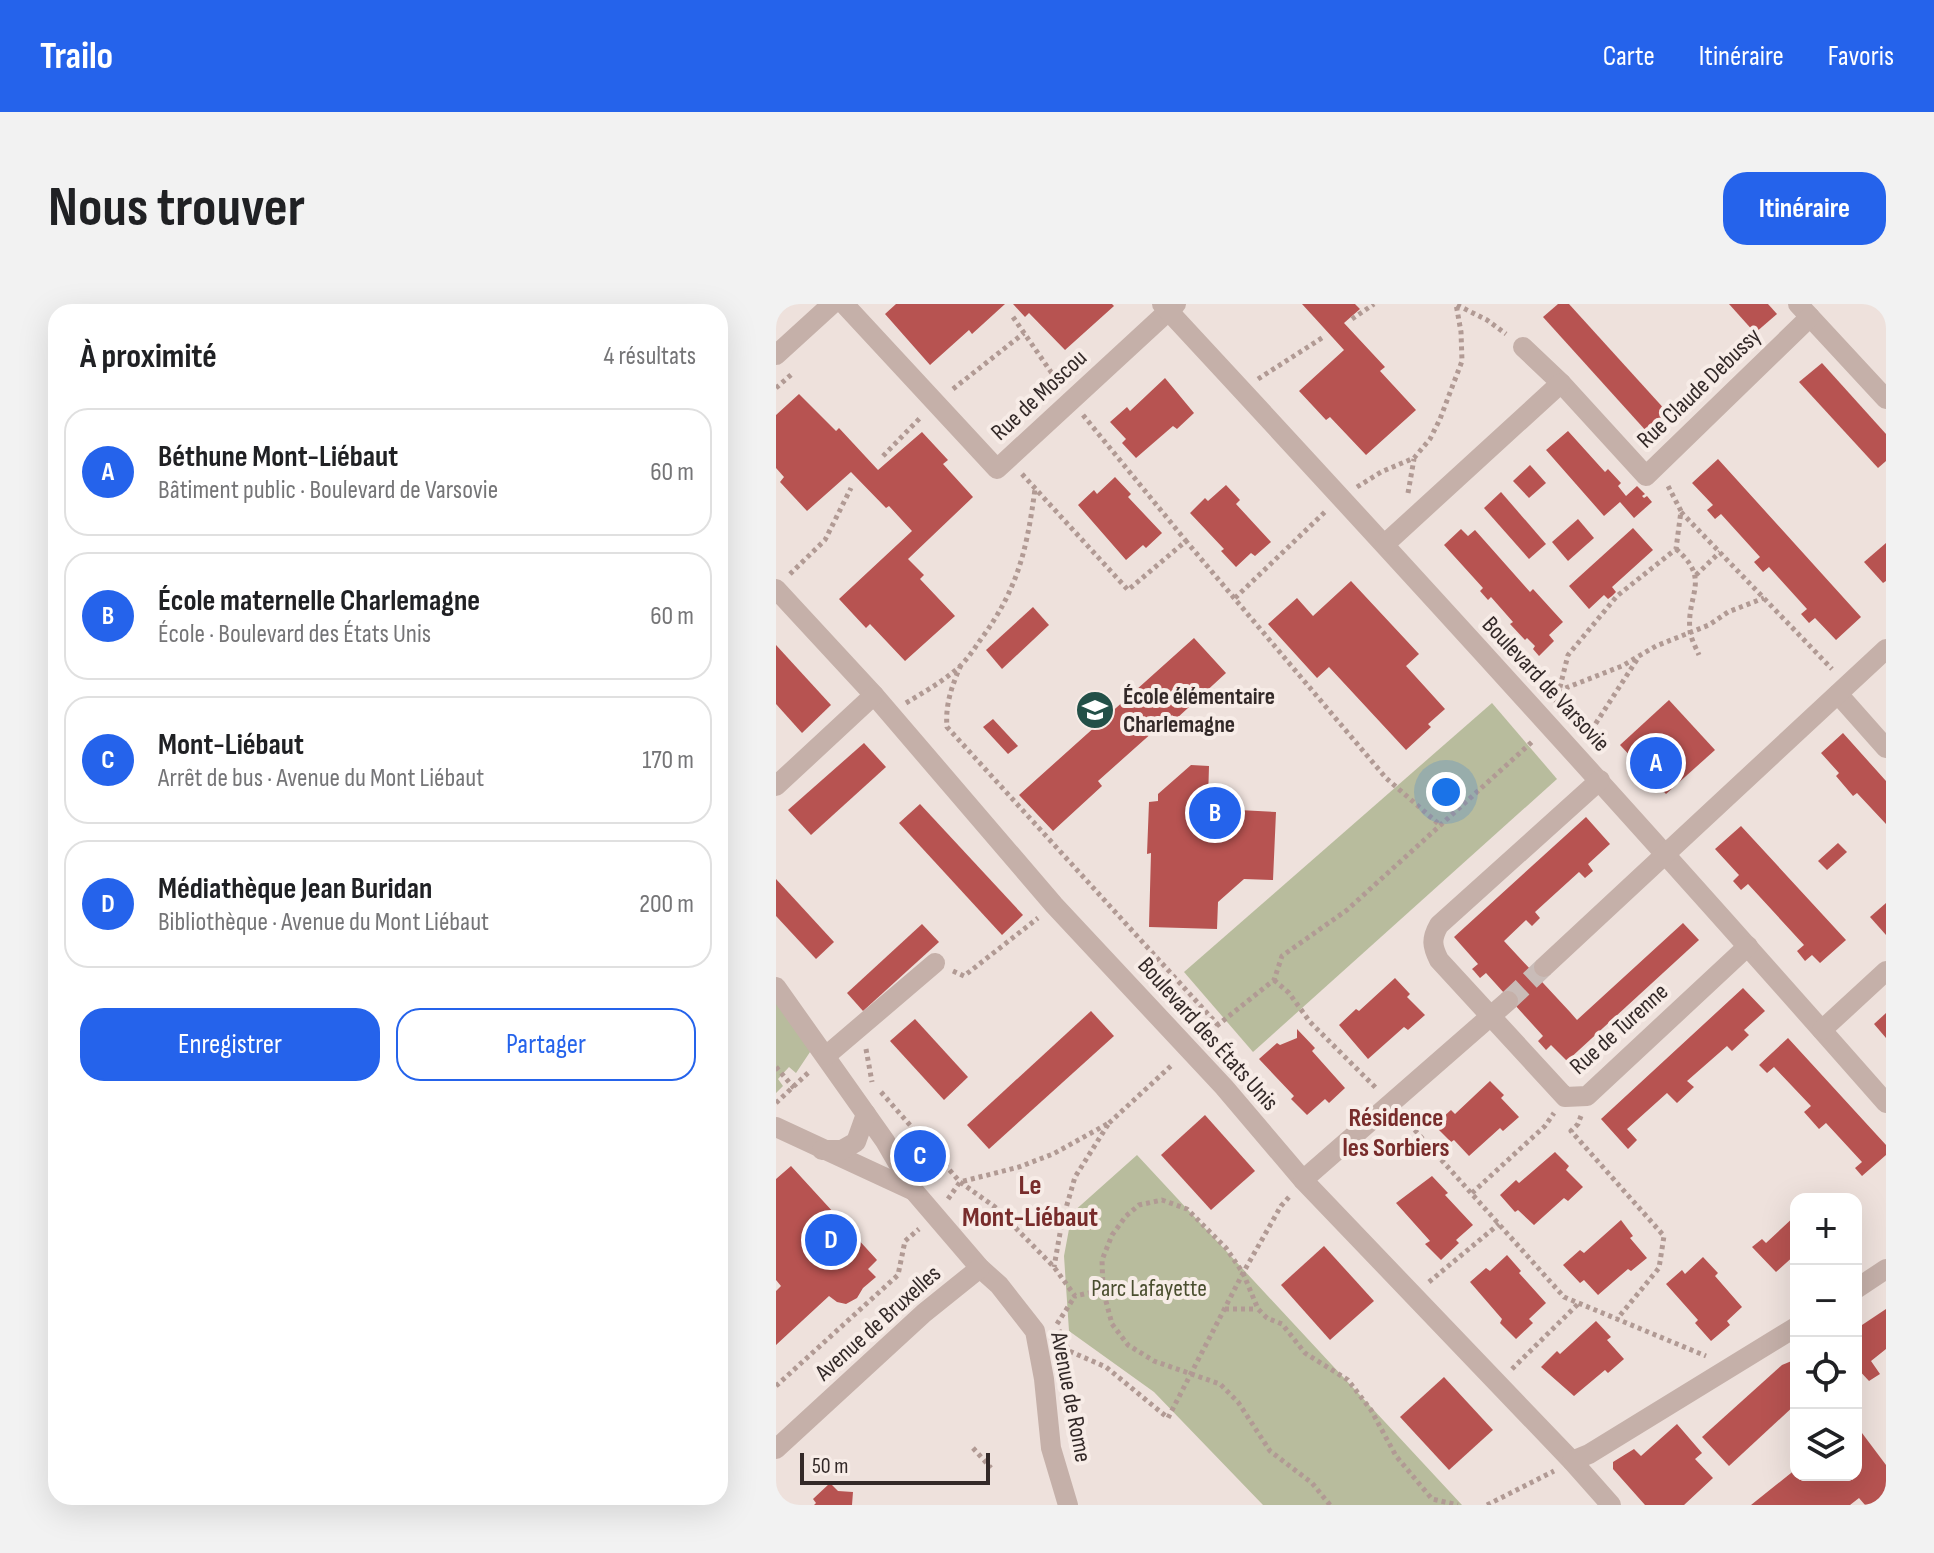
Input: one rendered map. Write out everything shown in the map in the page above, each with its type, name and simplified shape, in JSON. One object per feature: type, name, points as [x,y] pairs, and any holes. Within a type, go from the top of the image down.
[{"type":"street","points":[[776,355],[832,304]]},
{"type":"street","name":"Rue de Moscou","points":[[844,304],[997,469],[1169,306]]},
{"type":"street","name":"Boulevard de Varsovie","points":[[1169,306],[1666,853],[1886,1103]]},
{"type":"street","points":[[1804,311],[1886,399]]},
{"type":"street","name":"Rue Claude Debussy","points":[[1523,347],[1561,383],[1646,476],[1804,311]]},
{"type":"street","points":[[1385,544],[1561,383]]},
{"type":"street","name":"Boulevard des États Unis","points":[[781,583],[1054,905],[1224,1087],[1303,1180],[1611,1505]]},
{"type":"street","points":[[1544,967],[1886,649]]},
{"type":"street","points":[[1843,689],[1886,748]]},
{"type":"street","points":[[776,786],[874,695]]},
{"type":"street","name":"Rue de Turenne","points":[[1600,780],[1439,925],[1432,937],[1439,960],[1565,1097],[1587,1096],[1748,946]]},
{"type":"street","points":[[827,1055],[935,963]]},
{"type":"street","points":[[1822,1030],[1886,971]]},
{"type":"street","name":"Avenue de Rome","points":[[776,987],[827,1055],[914,1191],[980,1268],[999,1285],[1035,1331],[1044,1379],[1051,1448],[1068,1505]]},
{"type":"street","points":[[1303,1180],[1508,1001]]},
{"type":"street","points":[[822,1150],[842,1150],[856,1142],[866,1114]]},
{"type":"street","points":[[776,1127],[914,1191]]},
{"type":"street","name":"Avenue de Bruxelles","points":[[776,1449],[924,1313],[980,1268]]},
{"type":"street","points":[[1862,1285],[1886,1269]]},
{"type":"street","points":[[1572,1461],[1589,1454],[1790,1331]]},
{"type":"path","points":[[1352,319],[1374,304]]},
{"type":"path","points":[[1456,305],[1487,320],[1523,347]]},
{"type":"path","points":[[1235,598],[1342,496],[1381,472],[1414,458],[1430,439],[1462,361],[1456,305]]},
{"type":"path","points":[[1013,317],[1071,400],[1186,541],[1386,778],[1441,826]]},
{"type":"path","points":[[883,456],[935,403],[1024,333]]},
{"type":"path","points":[[1242,389],[1325,336]]},
{"type":"path","points":[[1008,458],[1128,590],[1186,541]]},
{"type":"path","points":[[1657,466],[1681,511],[1764,598],[1843,689]]},
{"type":"path","points":[[781,583],[825,540],[851,488]]},
{"type":"path","points":[[1035,488],[1028,539],[1012,590],[997,617],[961,665],[952,685],[946,714],[947,727],[1218,1025],[1274,980],[1282,956],[1347,910],[1550,725],[1568,655],[1617,596],[1676,549],[1681,511]]},
{"type":"path","points":[[1676,549],[1690,561],[1696,575],[1690,632],[1699,655]]},
{"type":"path","points":[[1696,575],[1720,552]]},
{"type":"path","points":[[1558,691],[1622,666],[1709,625],[1728,612],[1764,598]]},
{"type":"path","points":[[1576,755],[1640,655]]},
{"type":"path","points":[[890,713],[942,681],[961,665]]},
{"type":"path","points":[[935,963],[964,976],[1054,905]]},
{"type":"path","points":[[1274,980],[1289,993],[1310,1022],[1392,1103],[1564,1297],[1733,1368]]},
{"type":"path","points":[[861,1025],[871,1081],[960,1182],[995,1207],[1054,1267],[1075,1296]]},
{"type":"path","points":[[776,1386],[898,1275],[905,1241],[935,1216],[960,1182],[1019,1167],[1053,1154],[1109,1123],[1187,1050]]},
{"type":"path","points":[[776,1103],[827,1055]]},
{"type":"path","points":[[776,1067],[794,1088]]},
{"type":"path","points":[[1587,1096],[1578,1124],[1571,1131],[1664,1236],[1659,1268],[1617,1319]]},
{"type":"path","points":[[1472,1193],[1545,1126],[1565,1097]]},
{"type":"path","points":[[1054,1267],[1062,1222],[1075,1177],[1109,1123]]},
{"type":"path","points":[[1057,1324],[1069,1351],[1106,1367],[1168,1418],[1281,1206],[1303,1180]]},
{"type":"path","points":[[1330,1505],[1312,1483],[1270,1451],[1238,1402],[1220,1384],[1154,1361],[1128,1345],[1112,1324],[1103,1290],[1102,1260],[1112,1235],[1139,1205],[1162,1200],[1187,1209],[1226,1248],[1243,1273],[1258,1309],[1267,1318],[1282,1324],[1305,1353],[1348,1380],[1371,1410],[1396,1456],[1432,1502],[1458,1505]]},
{"type":"path","points":[[1413,1295],[1499,1224]]},
{"type":"path","points":[[1035,1331],[1057,1324],[1075,1296],[1103,1290]]},
{"type":"path","points":[[1495,1382],[1518,1364],[1579,1303]]},
{"type":"path","points":[[1225,1309],[1258,1309]]},
{"type":"path","points":[[973,1448],[991,1468]]},
{"type":"path","points":[[1487,1505],[1572,1461]]},
{"type":"green space","points":[[1492,703],[1557,779],[1253,1052],[1184,972]]},
{"type":"green space","points":[[776,997],[812,1049],[796,1073],[789,1067],[778,1079],[783,1086],[776,1093]]},
{"type":"green space","name":"Parc Lafayette","points":[[1137,1155],[1462,1505],[1263,1505],[1154,1392],[1069,1331],[1064,1256],[1072,1213]]},
{"type":"building","points":[[896,304],[1005,304],[972,334],[969,330],[930,365],[885,314]]},
{"type":"building","points":[[1013,304],[1114,306],[1065,350],[1029,313],[1025,317]]},
{"type":"building","points":[[1302,304],[1355,304],[1360,309],[1344,323],[1385,367],[1380,371],[1416,410],[1366,455],[1330,417],[1326,420],[1299,391],[1344,350]]},
{"type":"building","points":[[1558,304],[1569,304],[1668,413],[1647,432],[1543,317]]},
{"type":"building","points":[[1729,304],[1768,304],[1777,314],[1755,333]]},
{"type":"building","points":[[1822,363],[1886,434],[1886,461],[1878,468],[1799,382]]},
{"type":"building","points":[[1165,378],[1194,413],[1177,429],[1173,426],[1136,458],[1122,443],[1126,439],[1110,422],[1127,407],[1130,411]]},
{"type":"building","points":[[799,394],[836,431],[839,428],[878,470],[922,432],[948,460],[943,464],[973,497],[908,559],[924,575],[920,579],[955,616],[905,661],[870,624],[866,628],[839,599],[912,531],[851,472],[807,511],[780,482],[784,477],[776,468],[776,415]]},
{"type":"building","points":[[1568,431],[1605,472],[1608,469],[1621,483],[1618,486],[1626,496],[1637,486],[1645,494],[1642,496],[1647,496],[1652,502],[1634,518],[1620,502],[1604,516],[1546,450]]},
{"type":"building","points":[[1718,459],[1861,617],[1836,640],[1815,618],[1809,623],[1801,614],[1807,609],[1769,567],[1763,572],[1754,562],[1760,557],[1721,514],[1715,519],[1707,510],[1713,505],[1692,483]]},
{"type":"building","points":[[1530,465],[1546,483],[1529,498],[1513,481]]},
{"type":"building","points":[[1115,477],[1131,494],[1128,497],[1162,533],[1146,548],[1143,545],[1126,560],[1078,505],[1094,490],[1097,494]]},
{"type":"building","points":[[1226,485],[1240,500],[1236,504],[1271,542],[1255,556],[1251,553],[1236,567],[1221,551],[1224,549],[1190,513],[1205,498],[1208,501]]},
{"type":"building","points":[[1501,492],[1546,544],[1529,559],[1484,508]]},
{"type":"building","points":[[1578,519],[1594,538],[1568,561],[1552,542]]},
{"type":"building","points":[[1633,528],[1653,550],[1612,587],[1616,592],[1612,596],[1608,599],[1604,595],[1589,609],[1569,586]]},
{"type":"building","points":[[1461,529],[1468,536],[1475,530],[1530,592],[1533,589],[1563,622],[1549,635],[1554,641],[1539,656],[1533,649],[1535,646],[1510,624],[1513,622],[1491,597],[1488,600],[1480,591],[1483,588],[1444,545]]},
{"type":"building","points":[[1886,543],[1886,581],[1883,583],[1864,562]]},
{"type":"building","points":[[1351,581],[1419,654],[1406,666],[1445,709],[1406,750],[1329,667],[1317,678],[1268,624],[1297,598],[1313,616]]},
{"type":"building","points":[[1033,607],[1049,625],[1002,669],[986,650]]},
{"type":"building","points":[[1194,638],[1226,673],[1176,719],[1172,715],[1098,781],[1102,786],[1053,831],[1019,795]]},
{"type":"building","points":[[776,645],[831,705],[802,733],[776,704]]},
{"type":"building","points":[[1669,700],[1715,750],[1666,794],[1620,745]]},
{"type":"building","points":[[993,719],[1018,746],[1008,754],[983,727]]},
{"type":"building","points":[[1843,733],[1886,781],[1886,824],[1857,793],[1853,796],[1836,776],[1839,773],[1821,753]]},
{"type":"building","points":[[864,743],[886,767],[811,835],[788,810]]},
{"type":"building","points":[[1191,765],[1209,766],[1208,800],[1201,801],[1201,808],[1276,812],[1273,880],[1244,879],[1218,902],[1217,929],[1149,927],[1149,802],[1158,801],[1158,794]]},
{"type":"building","points":[[920,804],[1023,915],[1002,935],[899,823]]},
{"type":"building","points":[[1586,817],[1610,844],[1588,864],[1593,871],[1585,878],[1579,872],[1535,912],[1540,918],[1532,926],[1526,920],[1504,941],[1577,1020],[1683,923],[1699,940],[1567,1061],[1551,1045],[1546,1050],[1538,1041],[1543,1036],[1486,973],[1480,978],[1472,969],[1478,964],[1454,937]]},
{"type":"building","points":[[1741,826],[1846,940],[1820,963],[1812,955],[1805,961],[1797,951],[1804,945],[1748,884],[1741,890],[1733,881],[1739,875],[1715,849]]},
{"type":"building","points":[[1838,843],[1847,852],[1827,870],[1818,861]]},
{"type":"building","points":[[776,879],[834,942],[816,959],[776,916]]},
{"type":"building","points":[[1886,903],[1886,935],[1870,917]]},
{"type":"building","points":[[922,924],[939,942],[863,1011],[847,993]]},
{"type":"building","points":[[1395,978],[1410,994],[1407,997],[1425,1015],[1408,1030],[1404,1027],[1368,1059],[1339,1025]]},
{"type":"building","points":[[1743,988],[1765,1011],[1744,1030],[1749,1035],[1732,1051],[1727,1046],[1687,1081],[1694,1087],[1677,1103],[1667,1093],[1627,1129],[1637,1140],[1628,1149],[1601,1119]]},
{"type":"building","points":[[1091,1011],[1114,1036],[989,1149],[967,1125]]},
{"type":"building","points":[[1886,1013],[1886,1038],[1874,1024]]},
{"type":"building","points":[[915,1019],[968,1077],[944,1100],[890,1041]]},
{"type":"building","points":[[1633,1019],[1638,1025],[1628,1033],[1623,1027]]},
{"type":"building","points":[[1297,1029],[1345,1088],[1329,1103],[1325,1099],[1307,1115],[1291,1099],[1294,1096],[1259,1059],[1277,1043],[1280,1045],[1297,1038]]},
{"type":"building","points":[[1788,1038],[1886,1145],[1886,1155],[1862,1176],[1855,1168],[1862,1162],[1826,1123],[1819,1129],[1804,1112],[1811,1106],[1774,1067],[1767,1073],[1759,1065]]},
{"type":"building","points":[[1490,1081],[1519,1117],[1503,1131],[1500,1128],[1469,1156],[1434,1125],[1451,1110],[1455,1114]]},
{"type":"building","points":[[1205,1115],[1255,1171],[1211,1210],[1161,1155]]},
{"type":"building","points":[[1555,1152],[1569,1166],[1566,1170],[1583,1187],[1568,1201],[1564,1198],[1534,1225],[1518,1210],[1515,1212],[1500,1195]]},
{"type":"building","points":[[791,1166],[877,1260],[868,1269],[876,1277],[857,1298],[846,1304],[829,1296],[776,1345],[776,1291],[781,1286],[776,1280],[776,1179]]},
{"type":"building","points":[[1432,1176],[1473,1225],[1456,1240],[1459,1243],[1441,1260],[1425,1244],[1430,1241],[1396,1203]]},
{"type":"building","points":[[1621,1220],[1633,1236],[1630,1238],[1647,1258],[1631,1271],[1628,1269],[1598,1295],[1584,1280],[1580,1283],[1563,1265],[1580,1250],[1584,1253]]},
{"type":"building","points":[[1790,1221],[1790,1259],[1776,1272],[1752,1247],[1762,1239],[1766,1243]]},
{"type":"building","points":[[1324,1246],[1374,1301],[1330,1340],[1281,1285]]},
{"type":"building","points":[[1507,1255],[1546,1303],[1529,1319],[1533,1323],[1516,1339],[1500,1323],[1502,1319],[1470,1282],[1486,1268],[1490,1271]]},
{"type":"building","points":[[1703,1257],[1742,1307],[1727,1321],[1730,1325],[1711,1341],[1695,1323],[1698,1320],[1666,1284],[1682,1270],[1685,1274]]},
{"type":"building","points":[[1886,1309],[1886,1349],[1871,1361],[1880,1374],[1869,1381],[1862,1373],[1862,1325]]},
{"type":"building","points":[[1596,1321],[1611,1337],[1607,1340],[1624,1359],[1608,1373],[1605,1370],[1574,1396],[1541,1367]]},
{"type":"building","points":[[1790,1362],[1790,1410],[1729,1466],[1702,1437],[1782,1365]]},
{"type":"building","points":[[1444,1377],[1493,1430],[1449,1470],[1400,1417]]},
{"type":"building","points":[[1677,1424],[1702,1453],[1695,1459],[1713,1478],[1684,1505],[1645,1505],[1613,1469],[1613,1462],[1634,1449],[1641,1456]]},
{"type":"building","points":[[1862,1433],[1886,1465],[1886,1505],[1865,1505],[1859,1498],[1850,1505],[1751,1505],[1790,1474],[1790,1481],[1862,1481]]},
{"type":"building","points":[[830,1483],[838,1491],[853,1492],[852,1505],[814,1505],[813,1499]]},
{"type":"tunnel","points":[[1508,1001],[1544,967]]},
{"type":"place","name":"École élémentaire Charlemagne","points":[[1095,710]]},
{"type":"place","name":"Béthune Mont-Liébaut","points":[[1656,763]]},
{"type":"place","name":"École maternelle Charlemagne","points":[[1215,813]]},
{"type":"place","name":"Mont-Liébaut","points":[[920,1156]]},
{"type":"place","name":"Médiathèque Jean Buridan","points":[[831,1240]]},
{"type":"district","name":"Résidence les Sorbiers","points":[[1396,1133]]},
{"type":"district","name":"Le Mont-Liébaut","points":[[1030,1201]]}]
